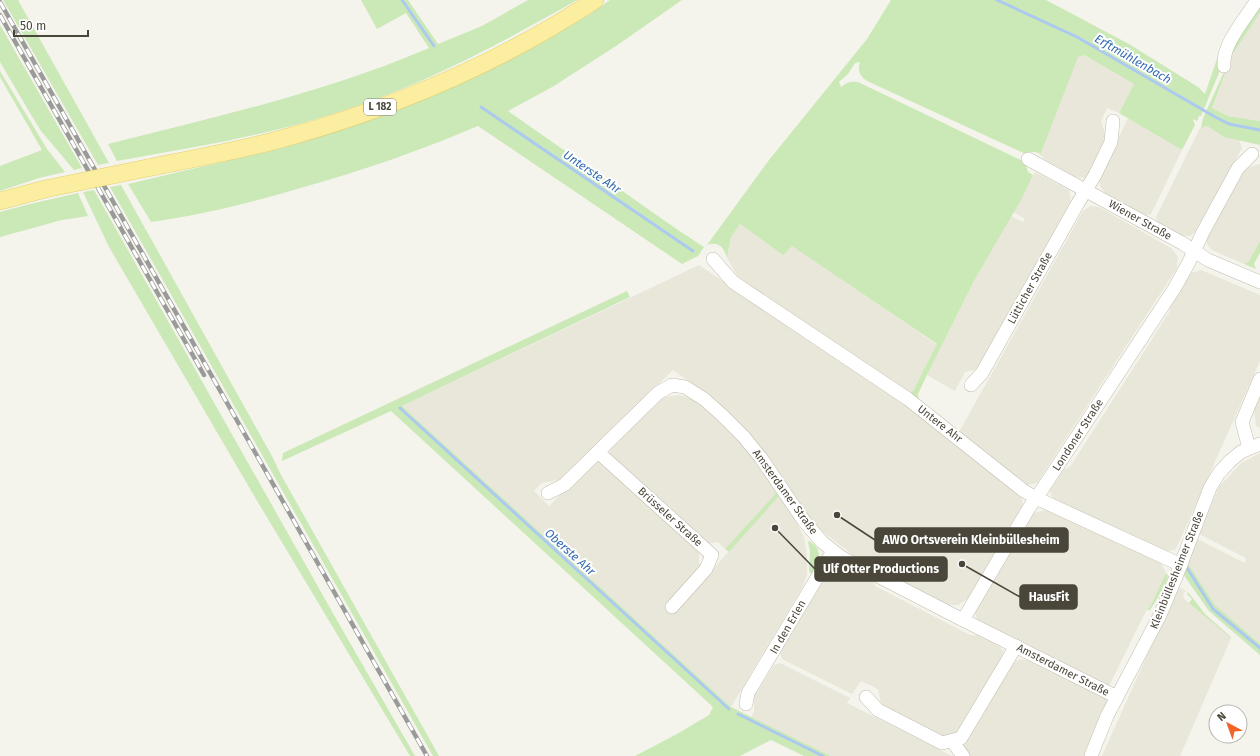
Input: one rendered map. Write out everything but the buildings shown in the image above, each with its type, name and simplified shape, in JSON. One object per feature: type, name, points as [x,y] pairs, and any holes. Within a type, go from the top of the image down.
[{"type":"main road","name":"L 182","points":[[0,201],[45,189],[231,151],[344,120],[406,97],[497,56],[549,28],[595,0]]},
{"type":"street","points":[[1224,66],[1223,60],[1228,44],[1257,0]]},
{"type":"street","points":[[1086,190],[1112,142],[1114,121]]},
{"type":"street","points":[[1194,251],[1238,168],[1252,154]]},
{"type":"street","name":"Wiener Straße","points":[[1028,159],[1226,268],[1260,282]]},
{"type":"street","name":"Lütticher Straße","points":[[971,385],[982,373],[1086,190]]},
{"type":"street","name":"Londoner Straße","points":[[963,620],[1036,498],[1174,289],[1194,251]]},
{"type":"street","name":"Untere Ahr","points":[[713,259],[734,282],[908,399],[1036,498],[1181,565]]},
{"type":"street","points":[[1254,446],[1242,422],[1260,379]]},
{"type":"street","name":"Amsterdamer Straße","points":[[548,493],[564,485],[658,393],[672,385],[685,387],[704,399],[744,437],[778,482],[804,522],[833,551],[852,564],[1118,697]]},
{"type":"street","name":"Kleinbüllesheimer Straße","points":[[1092,756],[1107,716],[1152,631],[1181,565],[1206,497],[1214,481],[1230,461],[1254,446]]},
{"type":"street","name":"Brüsseler Straße","points":[[598,452],[712,555],[706,569],[672,607]]},
{"type":"street","name":"In den Erlen","points":[[746,704],[748,693],[833,551]]},
{"type":"street","points":[[866,697],[878,710],[942,743],[961,738],[1016,646]]},
{"type":"street","points":[[952,741],[963,756]]},
{"type":"shaded area","points":[[1260,13],[1260,121],[1228,116],[1212,108],[1234,52]]},
{"type":"shaded area","points":[[1084,55],[1134,84],[1119,113],[1107,108],[1101,121],[1107,140],[1092,172],[1084,178],[1076,177],[1044,159],[1041,153],[1078,56]]},
{"type":"shaded area","points":[[1128,118],[1182,150],[1151,214],[1145,216],[1105,193],[1100,186],[1100,177]]},
{"type":"shaded area","points":[[1207,126],[1224,137],[1239,140],[1242,148],[1199,229],[1190,236],[1179,235],[1158,224],[1156,217],[1200,128]]},
{"type":"shaded area","points":[[1259,164],[1260,241],[1249,261],[1244,264],[1212,250],[1207,244],[1207,236],[1242,170]]},
{"type":"shaded area","points":[[1035,172],[1069,190],[1071,201],[977,369],[965,372],[955,391],[927,375],[974,281],[1011,216],[1023,222],[1025,219],[1013,212]]},
{"type":"shaded area","points":[[1090,206],[1099,207],[1171,248],[1178,257],[1177,268],[1037,483],[1027,485],[959,432],[1083,211]]},
{"type":"shaded area","points":[[740,224],[783,255],[792,245],[937,345],[913,391],[908,393],[738,277],[727,258],[731,237]]},
{"type":"shaded area","points":[[699,265],[913,410],[1021,495],[1023,506],[969,598],[958,605],[945,605],[867,566],[823,532],[811,520],[702,391],[673,370],[562,479],[542,483],[534,491],[549,506],[594,462],[601,462],[699,550],[699,563],[703,567],[673,613],[780,495],[794,517],[804,537],[807,556],[807,575],[802,588],[731,707],[402,406]]},
{"type":"shaded area","points":[[1201,270],[1260,295],[1260,361],[1176,549],[1166,552],[1053,500],[1050,491],[1064,469],[1070,467],[1170,311],[1169,306],[1191,273]]},
{"type":"shaded area","points":[[678,395],[693,398],[715,415],[748,450],[778,491],[725,549],[718,542],[706,544],[610,457],[609,448],[656,402],[665,397]]},
{"type":"shaded area","points":[[1260,397],[1260,428],[1256,426],[1254,410]]},
{"type":"shaded area","points":[[1260,453],[1260,644],[1215,605],[1187,562],[1197,539],[1245,563],[1246,558],[1199,534],[1219,487],[1241,463]]},
{"type":"shaded area","points":[[1045,510],[1161,563],[1166,573],[1108,688],[978,622],[975,613],[1034,513]]},
{"type":"shaded area","points":[[837,569],[848,569],[873,581],[875,586],[970,635],[977,635],[998,644],[1003,651],[1002,659],[959,732],[944,736],[881,704],[878,689],[861,681],[852,694],[782,659],[780,653],[827,575]]},
{"type":"shaded area","points":[[1181,588],[1186,591],[1183,594],[1184,599],[1231,638],[1180,756],[1102,756],[1149,651],[1179,589]]},
{"type":"shaded area","points":[[1020,659],[1028,660],[1106,699],[1108,707],[1087,756],[970,756],[967,754],[964,746],[1012,664]]},
{"type":"shaded area","points":[[780,663],[850,698],[847,703],[952,756],[831,756],[751,717],[754,712],[754,697],[774,665]]},
{"type":"green space","points":[[3,0],[18,0],[109,163],[98,165]]},
{"type":"green space","points":[[361,0],[408,0],[438,44],[482,26],[528,0],[577,0],[460,63],[368,102],[309,121],[255,135],[117,161],[108,144],[311,91],[390,64],[429,48],[406,13],[377,29]]},
{"type":"green space","points":[[610,0],[682,0],[616,46],[554,86],[508,111],[704,247],[698,256],[682,264],[478,126],[371,167],[285,193],[209,212],[170,219],[151,222],[128,184],[286,147],[352,126],[538,44],[589,15]]},
{"type":"green space","points":[[891,0],[1046,0],[1129,44],[1198,87],[1205,94],[1218,56],[1224,44],[1221,68],[1201,116],[1199,116],[1197,121],[1193,119],[1195,125],[1182,150],[1119,113],[1134,84],[1084,55],[1078,57],[1041,153],[1043,157],[1035,152],[1029,152],[1028,155],[867,81],[860,73],[860,62],[855,63],[848,74],[839,82],[841,87],[849,82],[858,82],[1025,162],[1028,172],[1033,175],[1023,196],[974,281],[918,394],[919,401],[908,393],[913,391],[937,344],[792,246],[783,255],[740,224],[731,237],[727,258],[722,248],[717,244],[707,245],[769,160],[867,39]]},
{"type":"green space","points":[[1260,2],[1260,13],[1231,55],[1231,51]]},
{"type":"green space","points":[[0,25],[82,168],[74,170],[41,131],[0,62]]},
{"type":"green space","points":[[1229,61],[1212,108],[1228,116],[1260,121],[1260,145],[1224,137],[1207,126],[1201,128],[1203,118]]},
{"type":"green space","points":[[0,71],[47,149],[65,172],[39,178],[0,191],[0,166],[42,150],[0,77]]},
{"type":"green space","points":[[121,185],[280,473],[439,756],[433,756],[110,187]]},
{"type":"green space","points":[[94,190],[415,756],[410,756],[253,494],[109,247],[83,192]]},
{"type":"green space","points":[[78,193],[88,216],[62,220],[0,237],[0,212]]},
{"type":"green space","points":[[1260,241],[1260,253],[1254,264],[1256,269],[1244,264],[1249,261]]},
{"type":"green space","points":[[627,291],[630,297],[402,406],[731,707],[831,756],[804,756],[771,740],[740,756],[635,756],[709,715],[713,707],[391,411],[282,461],[283,453]]},
{"type":"green space","points":[[778,491],[780,495],[729,552],[725,549]]},
{"type":"green space","points":[[809,541],[817,548],[819,556],[817,565],[812,574],[809,570]]},
{"type":"green space","points":[[1187,562],[1215,605],[1260,644],[1260,655],[1209,611],[1185,577],[1183,572]]},
{"type":"green space","points":[[1166,573],[1168,576],[1163,589],[1150,610],[1147,610],[1151,605]]},
{"type":"green space","points":[[1188,592],[1205,614],[1231,638],[1184,599],[1189,603],[1192,599],[1187,594]]},
{"type":"waterway","name":"Unterste Ahr","points":[[402,0],[434,46]]},
{"type":"waterway","name":"Erftmühlenbach","points":[[997,0],[1077,37],[1229,124],[1260,130]]},
{"type":"waterway","name":"Unterste Ahr","points":[[481,107],[693,251]]},
{"type":"waterway","name":"Oberste Ahr","points":[[400,408],[729,709]]},
{"type":"waterway","name":"Unterste Ahr","points":[[1187,568],[1213,609],[1260,648]]},
{"type":"waterway","name":"Oberste Ahr","points":[[738,714],[823,756]]},
{"type":"railway","points":[[0,2],[427,756]]},
{"type":"railway","points":[[0,15],[204,375]]},
{"type":"place","name":"AWO Ortsverein Kleinbüllesheim","points":[[837,515]]},
{"type":"place","name":"Ulf Otter Productions","points":[[775,528]]},
{"type":"place","name":"HausFit","points":[[962,564]]}]
